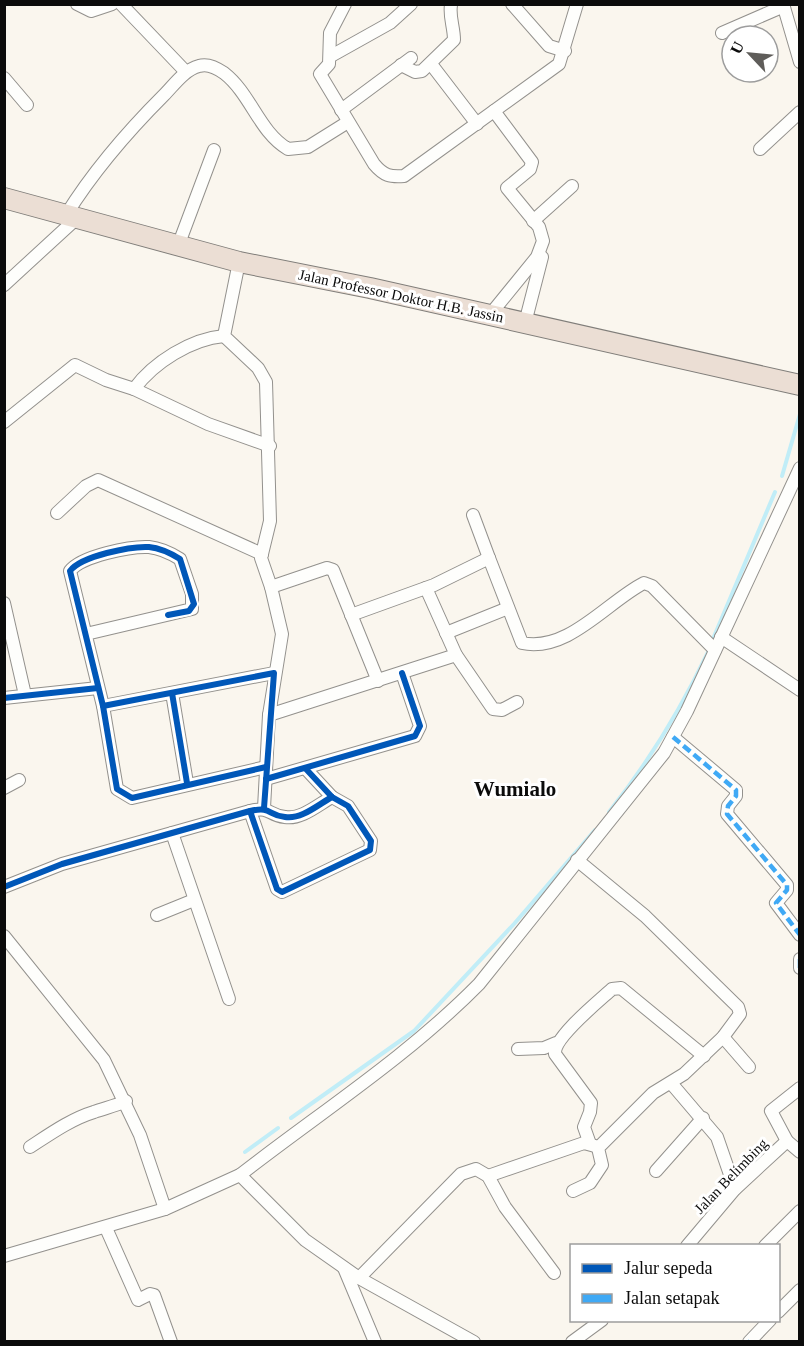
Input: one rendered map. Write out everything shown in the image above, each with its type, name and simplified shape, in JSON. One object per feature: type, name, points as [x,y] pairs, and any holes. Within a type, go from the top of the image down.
[{"type":"highway","name":"Jalan Professor Doktor H.B. Jassin","points":[[4,198],[239,262],[795,384]]},
{"type":"street","points":[[77,4],[91,12],[112,4]]},
{"type":"street","points":[[121,4],[186,72]]},
{"type":"street","points":[[345,4],[330,33],[329,64],[320,74],[374,164],[381,173],[391,177],[404,176],[559,64],[565,51],[577,4]]},
{"type":"street","points":[[331,56],[390,23],[411,4]]},
{"type":"street","points":[[512,4],[549,46],[565,51]]},
{"type":"street","points":[[341,110],[406,61],[415,72],[422,71],[431,64],[453,40],[454,26],[449,16],[451,5]]},
{"type":"street","points":[[742,24],[783,5],[800,62]]},
{"type":"street","points":[[431,64],[477,124]]},
{"type":"street","points":[[4,285],[72,216],[99,166],[186,72],[208,65],[225,74],[271,136],[288,149],[308,147],[348,123]]},
{"type":"street","points":[[4,78],[27,105]]},
{"type":"street","points":[[489,316],[543,246],[543,234],[507,188],[530,170],[532,162],[494,111]]},
{"type":"street","points":[[759,149],[800,112]]},
{"type":"street","points":[[178,246],[214,150]]},
{"type":"street","points":[[533,222],[572,186]]},
{"type":"street","points":[[525,323],[542,257]]},
{"type":"street","points":[[224,336],[239,262]]},
{"type":"street","points":[[134,388],[159,365],[188,346],[208,337],[224,336],[258,368],[266,382],[270,446],[270,521],[262,554],[262,565],[271,587],[282,634],[281,652],[274,673],[269,715],[264,808]]},
{"type":"street","points":[[4,422],[75,365],[106,380],[134,388],[208,424],[270,446]]},
{"type":"street","points":[[4,1256],[165,1209],[240,1175],[347,1098],[453,1011],[493,968],[577,860],[633,795],[673,737],[800,468]]},
{"type":"street","points":[[57,513],[86,486],[98,480],[262,554]]},
{"type":"street","points":[[473,515],[520,641],[534,644],[578,630],[636,586],[648,583],[715,650]]},
{"type":"street","points":[[86,634],[192,609],[192,594],[180,560],[152,548],[123,549],[75,565],[70,574],[103,706],[117,789],[132,798],[188,783],[306,769],[417,734],[420,726],[402,673]]},
{"type":"street","points":[[351,615],[426,588],[489,558]]},
{"type":"street","points":[[271,587],[330,568],[378,681]]},
{"type":"street","points":[[426,588],[456,655],[493,709],[502,710],[517,702]]},
{"type":"street","points":[[4,603],[8,635],[26,695]]},
{"type":"street","points":[[446,633],[508,608]]},
{"type":"street","points":[[721,637],[800,690]]},
{"type":"street","points":[[269,715],[456,655]]},
{"type":"street","points":[[103,706],[274,673]]},
{"type":"street","points":[[4,698],[98,688]]},
{"type":"street","points":[[172,693],[188,783]]},
{"type":"street","points":[[673,737],[736,790],[736,796],[728,806],[727,814],[787,885],[787,890],[776,903],[800,935]]},
{"type":"street","points":[[250,811],[277,889],[282,892],[289,891],[370,850],[371,841],[351,810],[332,797],[306,769]]},
{"type":"street","points":[[4,788],[19,780]]},
{"type":"street","points":[[4,887],[62,864],[250,811],[264,808],[287,818],[310,810],[332,797]]},
{"type":"street","points":[[172,833],[229,999]]},
{"type":"street","points":[[577,860],[645,916],[738,1007],[740,1014],[723,1037],[704,1056],[671,1083],[653,1093],[594,1146]]},
{"type":"street","points":[[157,915],[194,900]]},
{"type":"street","points":[[4,936],[104,1060],[126,1101],[165,1209]]},
{"type":"street","points":[[800,959],[800,968]]},
{"type":"street","points":[[518,1049],[544,1048],[556,1043],[612,989],[617,987],[704,1056]]},
{"type":"street","points":[[723,1037],[749,1067]]},
{"type":"street","points":[[556,1043],[555,1054],[591,1103],[584,1127],[602,1165],[590,1183],[573,1191]]},
{"type":"street","points":[[671,1083],[717,1137],[735,1189]]},
{"type":"street","points":[[788,1141],[771,1111],[800,1088]]},
{"type":"street","points":[[30,1147],[58,1128],[126,1101]]},
{"type":"street","points":[[656,1171],[703,1118]]},
{"type":"street","name":"Jalan Belimbing","points":[[688,1244],[735,1189],[788,1141],[800,1152]]},
{"type":"street","points":[[488,1176],[584,1143],[594,1146]]},
{"type":"street","points":[[359,1278],[461,1174],[476,1169],[488,1176],[505,1207],[555,1273]]},
{"type":"street","points":[[240,1175],[306,1240],[359,1278],[474,1341]]},
{"type":"street","points":[[766,1244],[800,1210]]},
{"type":"street","points":[[106,1228],[138,1300],[150,1294],[154,1295],[171,1341]]},
{"type":"street","points":[[343,1266],[375,1341]]},
{"type":"street","points":[[780,1310],[800,1290]]},
{"type":"street","points":[[572,1341],[599,1322]]},
{"type":"street","points":[[749,1341],[768,1322]]},
{"type":"waterway","points":[[782,476],[800,414]]},
{"type":"waterway","points":[[713,639],[775,492]]},
{"type":"waterway","points":[[609,812],[638,774],[664,734],[709,650]]},
{"type":"waterway","points":[[291,1118],[414,1031],[514,924],[595,830]]},
{"type":"waterway","points":[[245,1152],[278,1128]]},
{"type":"marked path","points":[[673,737],[736,790],[736,796],[728,806],[727,814],[787,885],[787,890],[776,903],[800,935]]},
{"type":"marked path","points":[[800,959],[800,968]]},
{"type":"cycle path","points":[[168,615],[189,611],[194,604],[180,559],[169,553],[149,547],[119,550],[84,561],[70,571],[103,706],[117,789],[132,798],[266,767]]},
{"type":"cycle path","points":[[103,706],[274,673],[264,808]]},
{"type":"cycle path","points":[[266,779],[415,736],[420,726],[402,673]]},
{"type":"cycle path","points":[[4,698],[98,688]]},
{"type":"cycle path","points":[[172,693],[187,783]]},
{"type":"cycle path","points":[[250,811],[277,889],[282,892],[370,850],[371,841],[348,806],[332,797],[306,769]]},
{"type":"cycle path","points":[[4,887],[62,864],[250,811],[266,810],[279,816],[297,816],[310,811],[332,797]]},
{"type":"district","name":"Wumialo","points":[[515,789]]}]
